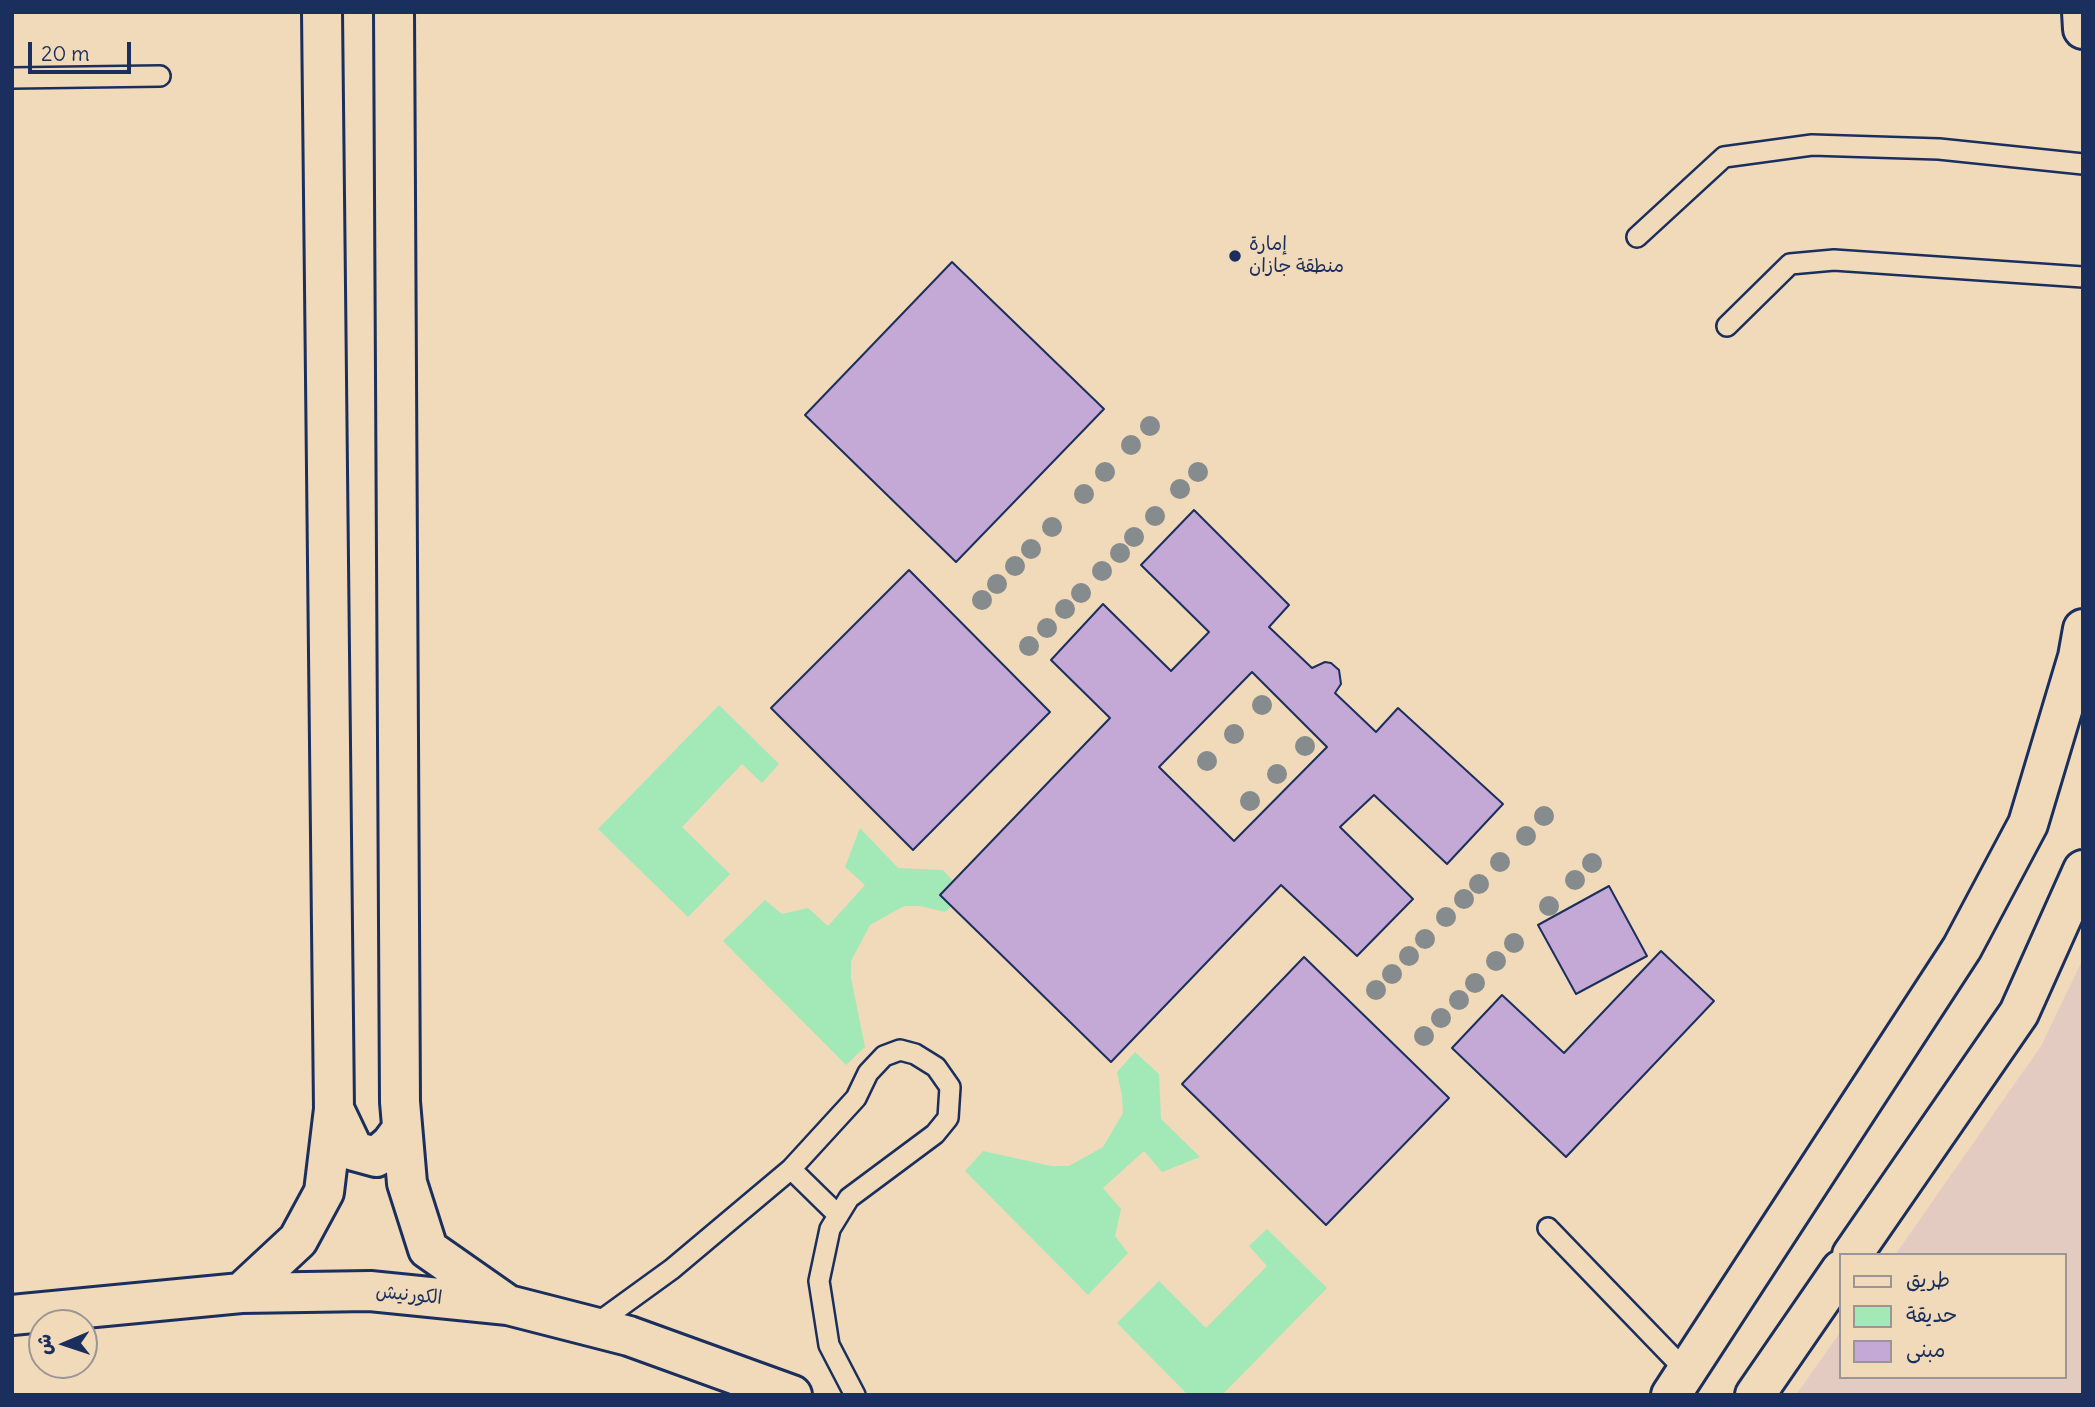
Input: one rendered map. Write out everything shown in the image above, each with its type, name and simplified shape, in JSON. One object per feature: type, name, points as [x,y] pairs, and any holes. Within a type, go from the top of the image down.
[{"type":"main road","points":[[241,1293],[298,1240],[324,1192],[334,1109],[322,12]]},
{"type":"main road","points":[[394,12],[402,1129],[407,1183],[428,1249],[508,1306]]},
{"type":"main road","points":[[2082,12],[2083,29]]},
{"type":"main road","points":[[1679,1383],[1962,948],[2028,824],[2078,657],[2083,629]]},
{"type":"main road","points":[[1853,1253],[2018,1013],[2083,870]]},
{"type":"main road","points":[[334,1109],[354,1151],[376,1157],[391,1144],[402,1129]]},
{"type":"main road","points":[[1755,1395],[1840,1271]]},
{"type":"main road","name":"الكورنيش","points":[[12,1315],[241,1293],[370,1291],[508,1306],[629,1336],[792,1395]]},
{"type":"lane","points":[[12,78],[160,76]]},
{"type":"lane","points":[[1637,237],[1724,157],[1812,145],[1939,149],[2083,164]]},
{"type":"lane","points":[[1727,326],[1790,264],[1834,260],[2083,277]]},
{"type":"lane","points":[[592,1327],[672,1269],[791,1169],[856,1098],[868,1073],[884,1056],[900,1050],[936,1067],[950,1087],[948,1118],[935,1134],[849,1198],[830,1229],[819,1281],[829,1345],[855,1395]]},
{"type":"lane","points":[[791,1169],[838,1215]]},
{"type":"lane","points":[[1548,1228],[1679,1383]]},
{"type":"shaded area","points":[[2083,959],[2083,1395],[1796,1395],[1840,1332],[1840,1379],[2067,1379],[2067,1253],[1896,1253],[2041,1046]]},
{"type":"green space","points":[[719,705],[779,764],[762,783],[742,764],[682,827],[730,874],[688,917],[598,829]]},
{"type":"green space","points":[[860,828],[898,868],[943,870],[965,894],[945,912],[920,906],[904,906],[870,925],[851,961],[851,978],[865,1047],[846,1065],[723,941],[765,900],[782,914],[808,908],[828,926],[865,885],[845,867]]},
{"type":"green space","points":[[1135,1052],[1159,1074],[1161,1119],[1200,1157],[1162,1172],[1144,1151],[1103,1188],[1121,1209],[1115,1236],[1128,1253],[1088,1295],[965,1171],[983,1151],[1051,1166],[1069,1166],[1103,1147],[1123,1113],[1117,1072]]},
{"type":"green space","points":[[1267,1229],[1327,1288],[1222,1395],[1188,1395],[1117,1323],[1159,1281],[1206,1328],[1267,1266],[1249,1246]]},
{"type":"building","points":[[952,262],[1104,409],[956,562],[805,415]]},
{"type":"building","points":[[1194,510],[1289,605],[1269,627],[1312,668],[1325,662],[1331,663],[1339,670],[1341,684],[1335,693],[1376,732],[1398,708],[1503,804],[1447,864],[1374,795],[1340,827],[1413,899],[1357,956],[1281,885],[1111,1062],[940,895],[1110,718],[1051,660],[1103,604],[1171,671],[1209,632],[1141,565]],"holes":[[[1252,672],[1327,747],[1234,841],[1159,767]]]},
{"type":"building","points":[[909,570],[1050,712],[913,850],[771,708]]},
{"type":"building","points":[[1609,886],[1647,956],[1576,994],[1538,925]]},
{"type":"building","points":[[1661,951],[1714,1001],[1566,1157],[1452,1048],[1502,995],[1564,1053]]},
{"type":"building","points":[[1304,957],[1449,1098],[1326,1225],[1182,1084]]},
{"type":"place","name":"إمارة منطقة جازان","points":[[1235,256]]}]
